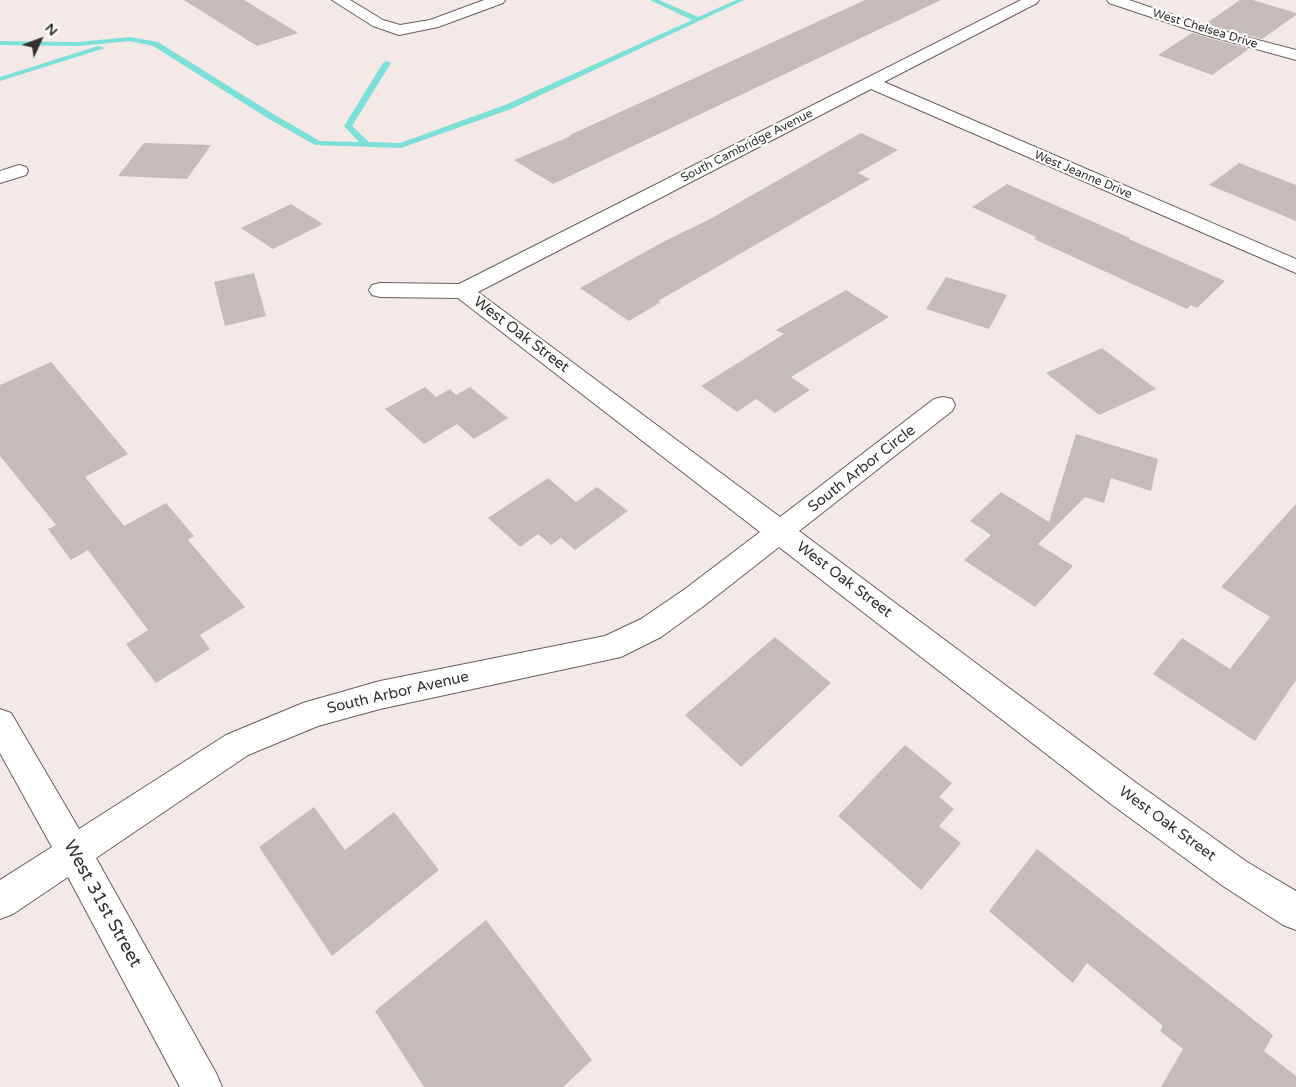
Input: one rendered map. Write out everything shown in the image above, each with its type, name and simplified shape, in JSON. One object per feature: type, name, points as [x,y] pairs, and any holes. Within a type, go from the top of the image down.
[{"type":"street","points":[[339,0],[378,23],[399,30],[433,24],[498,0]]},
{"type":"street","name":"South Cambridge Avenue","points":[[462,291],[1032,0]]},
{"type":"street","name":"West Chelsea Drive","points":[[1114,0],[1207,31],[1296,55]]},
{"type":"street","points":[[394,46],[399,30]]},
{"type":"street","name":"West Jeanne Drive","points":[[870,83],[1296,267]]},
{"type":"street","points":[[0,177],[19,170]]},
{"type":"street","name":"West Oak Street","points":[[380,290],[462,291],[1123,793],[1235,874],[1296,912]]},
{"type":"street","name":"South Arbor Circle","points":[[780,532],[943,405]]},
{"type":"street","name":"South Arbor Avenue","points":[[0,901],[73,851],[237,745],[314,713],[380,695],[610,648],[651,628],[695,598],[780,532]]},
{"type":"street","name":"West 31st Street","points":[[0,723],[73,851],[202,1087]]},
{"type":"building","points":[[184,0],[244,0],[298,33],[257,46]]},
{"type":"building","points":[[865,0],[941,0],[553,184],[514,160],[571,136]]},
{"type":"building","points":[[1240,0],[1253,0],[1296,13],[1296,15],[1262,39],[1205,24]]},
{"type":"building","points":[[1192,33],[1249,49],[1212,75],[1158,55]]},
{"type":"building","points":[[861,133],[898,150],[858,173],[870,179],[658,301],[661,302],[629,321],[580,288],[663,242],[712,218]]},
{"type":"building","points":[[144,143],[211,145],[187,179],[118,176]]},
{"type":"building","points":[[1239,163],[1296,185],[1296,221],[1209,185]]},
{"type":"building","points":[[1007,184],[1225,281],[1197,308],[1191,305],[1187,309],[1034,239],[1036,237],[972,207]]},
{"type":"building","points":[[291,204],[323,224],[273,249],[241,228]]},
{"type":"building","points":[[254,273],[266,316],[225,326],[214,282]]},
{"type":"building","points":[[946,277],[1007,295],[989,329],[926,309]]},
{"type":"building","points":[[846,290],[889,317],[791,377],[810,390],[775,413],[756,399],[737,412],[701,386],[784,334],[776,330]]},
{"type":"building","points":[[1102,348],[1156,389],[1099,415],[1046,373]]},
{"type":"building","points":[[51,362],[128,454],[85,477],[124,526],[166,503],[194,536],[188,540],[245,607],[200,635],[210,649],[156,683],[126,644],[148,630],[88,550],[71,560],[48,529],[56,525],[0,456],[0,385]]},
{"type":"building","points":[[425,387],[436,397],[450,389],[456,395],[470,387],[508,418],[474,439],[457,424],[424,444],[385,409]]},
{"type":"building","points":[[1076,434],[1158,459],[1151,491],[1111,478],[1104,503],[1085,497],[1038,544],[1073,566],[1035,607],[964,560],[991,535],[970,521],[1001,492],[1049,522]]},
{"type":"building","points":[[548,478],[576,502],[597,487],[628,511],[575,550],[561,538],[551,545],[538,534],[520,547],[488,518]]},
{"type":"building","points":[[1296,504],[1296,680],[1255,741],[1153,674],[1182,638],[1230,669],[1270,617],[1221,587]]},
{"type":"building","points":[[775,637],[831,683],[741,767],[685,715]]},
{"type":"building","points":[[905,745],[952,783],[939,797],[954,809],[939,826],[961,843],[921,890],[838,816]]},
{"type":"building","points":[[314,807],[345,850],[394,812],[439,870],[332,956],[259,847]]},
{"type":"building","points":[[1037,849],[1273,1035],[1264,1051],[1296,1076],[1296,1087],[1161,1087],[1183,1049],[1160,1031],[1163,1026],[1087,963],[1073,983],[989,911]]},
{"type":"building","points":[[486,920],[592,1060],[563,1087],[424,1087],[375,1011]]},
{"type":"waterway","points":[[653,0],[698,20]]},
{"type":"waterway","points":[[698,20],[741,0]]},
{"type":"waterway","points":[[367,145],[401,146],[508,107],[698,20]]},
{"type":"waterway","points":[[0,43],[78,44],[130,39],[155,44],[272,117],[318,143],[367,145]]},
{"type":"waterway","points":[[0,79],[101,48]]},
{"type":"waterway","points":[[367,145],[348,126],[387,63]]}]
